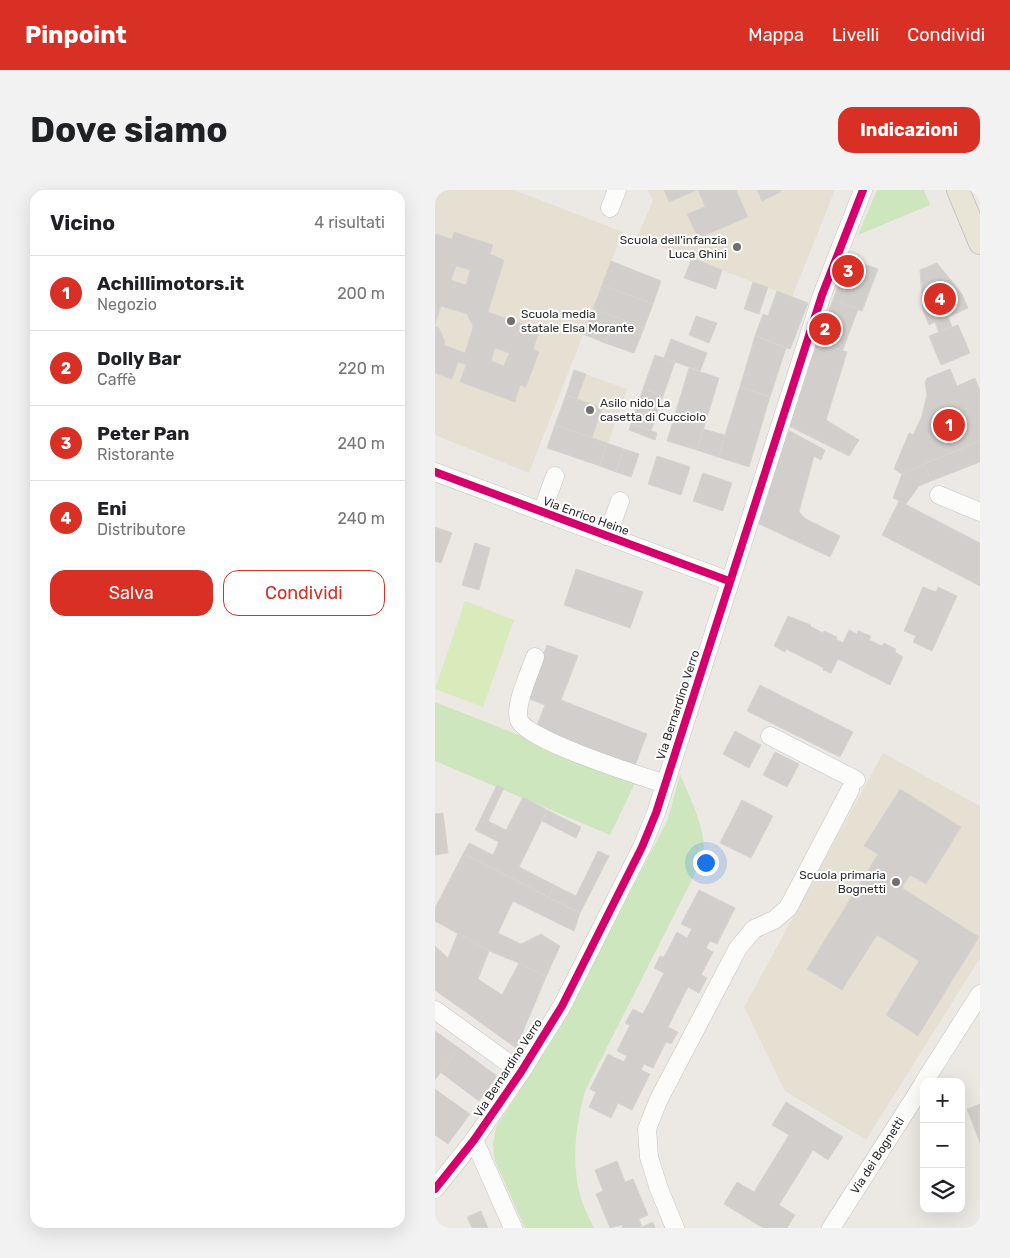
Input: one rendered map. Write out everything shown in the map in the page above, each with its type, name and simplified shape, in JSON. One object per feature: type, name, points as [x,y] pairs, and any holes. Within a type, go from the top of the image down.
[{"type":"main road","points":[[959,190],[980,243]]},
{"type":"street","points":[[610,208],[617,190]]},
{"type":"street","name":"Via Bernardino Verro","points":[[435,1190],[474,1140],[521,1072],[562,1006],[643,847],[822,295],[863,190]]},
{"type":"street","name":"Via Enrico Heine","points":[[435,472],[729,580]]},
{"type":"street","points":[[542,512],[555,476]]},
{"type":"street","points":[[939,495],[980,512]]},
{"type":"street","points":[[607,536],[620,500]]},
{"type":"street","points":[[535,657],[517,708],[519,720],[525,728],[547,741],[630,773],[665,784]]},
{"type":"street","points":[[675,1228],[659,1189],[649,1157],[647,1129],[657,1101],[738,948],[754,929],[775,920],[788,908],[853,785],[770,736]]},
{"type":"street","name":"Via dei Bognetti","points":[[927,1078],[980,994]]},
{"type":"street","name":"Via Bernardino Verro","points":[[435,1010],[521,1072]]},
{"type":"street","name":"Via dei Bognetti","points":[[831,1228],[920,1088]]},
{"type":"street","points":[[474,1140],[513,1228]]},
{"type":"shaded area","name":"Scuola media statale Elsa Morante","points":[[435,190],[514,190],[623,232],[529,473],[435,435]]},
{"type":"shaded area","name":"Scuola dell'infanzia Luca Ghini","points":[[647,190],[835,190],[792,297],[637,238],[653,200]]},
{"type":"shaded area","name":"Asilo nido La casetta di Cucciolo","points":[[574,370],[627,389],[600,466],[547,448]]},
{"type":"shaded area","name":"Scuola primaria Bognetti","points":[[883,753],[980,806],[980,958],[866,1140],[785,1091],[744,1007]]},
{"type":"green space","points":[[877,190],[924,190],[930,205],[858,235]]},
{"type":"green space","points":[[465,601],[514,620],[483,707],[435,689]]},
{"type":"green space","points":[[435,702],[636,781],[610,835],[435,761]]},
{"type":"green space","points":[[680,774],[701,826],[704,848],[703,858],[585,1091],[577,1130],[575,1156],[577,1182],[581,1199],[594,1228],[525,1228],[495,1161],[493,1144],[496,1127],[560,1028],[668,819]]},
{"type":"building","points":[[664,190],[697,190],[669,202]]},
{"type":"building","points":[[698,190],[736,190],[748,217],[698,238],[687,214],[705,207]]},
{"type":"building","points":[[757,190],[780,190],[781,192],[762,201]]},
{"type":"building","points":[[454,232],[493,245],[490,254],[504,260],[488,312],[540,330],[533,349],[539,352],[526,387],[520,385],[515,402],[460,382],[466,365],[458,362],[452,379],[435,373],[435,326],[439,328],[445,342],[444,345],[465,353],[473,327],[467,314],[441,306],[435,325],[435,236],[436,234],[452,239]],"holes":[[[456,266],[470,270],[466,285],[451,280]],[[495,348],[509,353],[504,366],[491,361]]]},
{"type":"building","points":[[692,258],[722,270],[716,289],[684,278]]},
{"type":"building","points":[[848,258],[878,269],[862,311],[833,300]]},
{"type":"building","points":[[611,261],[661,281],[653,304],[602,285]]},
{"type":"building","points":[[937,263],[962,294],[968,308],[948,317],[952,327],[939,332],[935,322],[929,325],[923,310],[920,270]]},
{"type":"building","points":[[753,282],[768,287],[759,314],[744,309]]},
{"type":"building","points":[[602,285],[653,304],[644,328],[593,309]]},
{"type":"building","points":[[777,291],[808,303],[790,349],[755,336],[763,314],[768,316]]},
{"type":"building","points":[[833,300],[858,309],[842,352],[817,342]]},
{"type":"building","points":[[593,309],[616,317],[605,343],[583,334]]},
{"type":"building","points":[[696,316],[717,323],[709,343],[689,335]]},
{"type":"building","points":[[616,317],[644,328],[634,353],[605,343]]},
{"type":"building","points":[[958,325],[970,353],[941,365],[929,336]]},
{"type":"building","points":[[755,336],[786,348],[770,397],[740,387]]},
{"type":"building","points":[[671,339],[707,353],[700,371],[664,358]]},
{"type":"building","points":[[817,342],[847,352],[826,420],[859,440],[849,456],[789,426]]},
{"type":"building","points":[[655,355],[675,362],[663,396],[643,389]]},
{"type":"building","points":[[689,368],[719,378],[697,450],[667,441]]},
{"type":"building","points":[[950,369],[957,386],[975,378],[980,391],[980,441],[902,474],[894,469],[909,433],[913,435],[922,416],[927,394],[925,383],[927,378]]},
{"type":"building","points":[[574,370],[586,374],[577,399],[566,395]]},
{"type":"building","points":[[740,387],[770,397],[749,467],[718,457]]},
{"type":"building","points":[[643,389],[663,396],[651,431],[631,424]]},
{"type":"building","points":[[566,395],[602,408],[592,438],[555,425]]},
{"type":"building","points":[[631,424],[657,433],[655,440],[629,430]]},
{"type":"building","points":[[555,425],[607,443],[600,466],[547,448]]},
{"type":"building","points":[[703,429],[725,435],[718,457],[697,450]]},
{"type":"building","points":[[788,430],[825,450],[821,460],[814,456],[799,512],[806,519],[840,536],[830,557],[757,523]]},
{"type":"building","points":[[980,441],[980,462],[931,481],[924,464]]},
{"type":"building","points":[[607,443],[624,449],[616,472],[600,466]]},
{"type":"building","points":[[624,449],[639,454],[631,477],[616,472]]},
{"type":"building","points":[[657,456],[690,467],[681,495],[648,484]]},
{"type":"building","points":[[924,464],[931,481],[919,486],[906,504],[893,498],[902,474]]},
{"type":"building","points":[[703,473],[732,483],[723,511],[693,501]]},
{"type":"building","points":[[899,501],[980,543],[980,586],[882,535]]},
{"type":"building","points":[[435,527],[452,533],[441,563],[435,561]]},
{"type":"building","points":[[475,543],[490,548],[479,590],[462,585]]},
{"type":"building","points":[[576,569],[643,592],[630,628],[564,605]]},
{"type":"building","points":[[923,587],[936,592],[938,587],[957,596],[932,651],[913,642],[916,636],[904,631]]},
{"type":"building","points":[[788,616],[811,625],[823,633],[824,631],[837,637],[836,639],[843,643],[849,630],[857,634],[858,631],[871,636],[869,640],[882,646],[884,643],[896,649],[895,652],[903,657],[890,685],[838,659],[831,673],[786,649],[785,652],[774,646]]},
{"type":"building","points":[[547,645],[578,656],[561,700],[647,734],[634,768],[535,730],[545,705],[527,698]]},
{"type":"building","points":[[760,685],[853,732],[840,757],[747,711]]},
{"type":"building","points":[[735,731],[761,745],[749,768],[723,754]]},
{"type":"building","points":[[775,752],[799,764],[787,787],[763,775]]},
{"type":"building","points":[[497,785],[504,788],[488,821],[506,830],[523,797],[547,810],[519,867],[554,885],[548,897],[463,854],[469,843],[493,855],[499,842],[475,830]]},
{"type":"building","points":[[900,789],[961,827],[926,884],[910,875],[902,888],[979,937],[918,1036],[886,1015],[919,961],[877,935],[842,990],[807,969],[878,854],[864,846]]},
{"type":"building","points":[[742,800],[773,816],[751,858],[720,843]]},
{"type":"building","points":[[547,810],[581,827],[576,838],[542,821]]},
{"type":"building","points":[[443,813],[448,853],[435,855],[435,814]]},
{"type":"building","points":[[598,851],[609,856],[580,913],[548,897],[554,885],[576,896]]},
{"type":"building","points":[[463,854],[580,913],[574,931],[513,901],[498,933],[521,944],[541,934],[560,946],[546,977],[519,963],[489,951],[435,921],[435,908]]},
{"type":"building","points":[[699,890],[735,908],[717,944],[710,941],[706,948],[713,952],[701,975],[707,978],[699,993],[688,987],[668,1027],[678,1032],[671,1044],[666,1042],[653,1068],[644,1064],[641,1070],[650,1074],[632,1110],[618,1103],[611,1118],[589,1107],[596,1092],[590,1089],[608,1054],[624,1062],[627,1056],[617,1051],[630,1025],[625,1023],[633,1009],[643,1014],[664,973],[654,968],[660,956],[664,957],[677,932],[687,938],[692,929],[681,924]]},
{"type":"building","points":[[458,933],[489,951],[478,979],[502,995],[519,963],[546,977],[516,1048],[435,990],[435,946],[448,958]]},
{"type":"building","points":[[435,1031],[459,1048],[435,1080]]},
{"type":"building","points":[[459,1048],[497,1076],[479,1101],[440,1072]]},
{"type":"building","points":[[435,1089],[470,1114],[448,1144],[435,1135]]},
{"type":"building","points":[[786,1102],[843,1137],[828,1160],[813,1150],[779,1205],[795,1215],[787,1228],[763,1228],[724,1204],[737,1182],[754,1192],[789,1135],[772,1125]]},
{"type":"building","points":[[980,1104],[980,1143],[967,1109]]},
{"type":"building","points":[[617,1161],[625,1182],[633,1179],[648,1215],[639,1219],[642,1227],[653,1222],[655,1228],[623,1228],[622,1225],[610,1228],[596,1194],[603,1191],[595,1170]]},
{"type":"building","points":[[481,1211],[488,1228],[472,1228],[467,1217]]},
{"type":"cycle path","points":[[435,1189],[474,1140],[521,1072],[562,1006],[642,847],[656,813],[822,295],[863,190]]},
{"type":"cycle path","points":[[435,472],[729,581]]},
{"type":"place","name":"Scuola dell'infanzia Luca Ghini","points":[[737,247]]},
{"type":"place","name":"Peter Pan","points":[[848,271]]},
{"type":"place","name":"Eni","points":[[940,299]]},
{"type":"place","name":"Scuola media statale Elsa Morante","points":[[511,321]]},
{"type":"place","name":"Dolly Bar","points":[[825,329]]},
{"type":"place","name":"Asilo nido La casetta di Cucciolo","points":[[590,410]]},
{"type":"place","name":"Achillimotors.it","points":[[949,425]]},
{"type":"place","name":"Scuola primaria Bognetti","points":[[896,882]]}]
